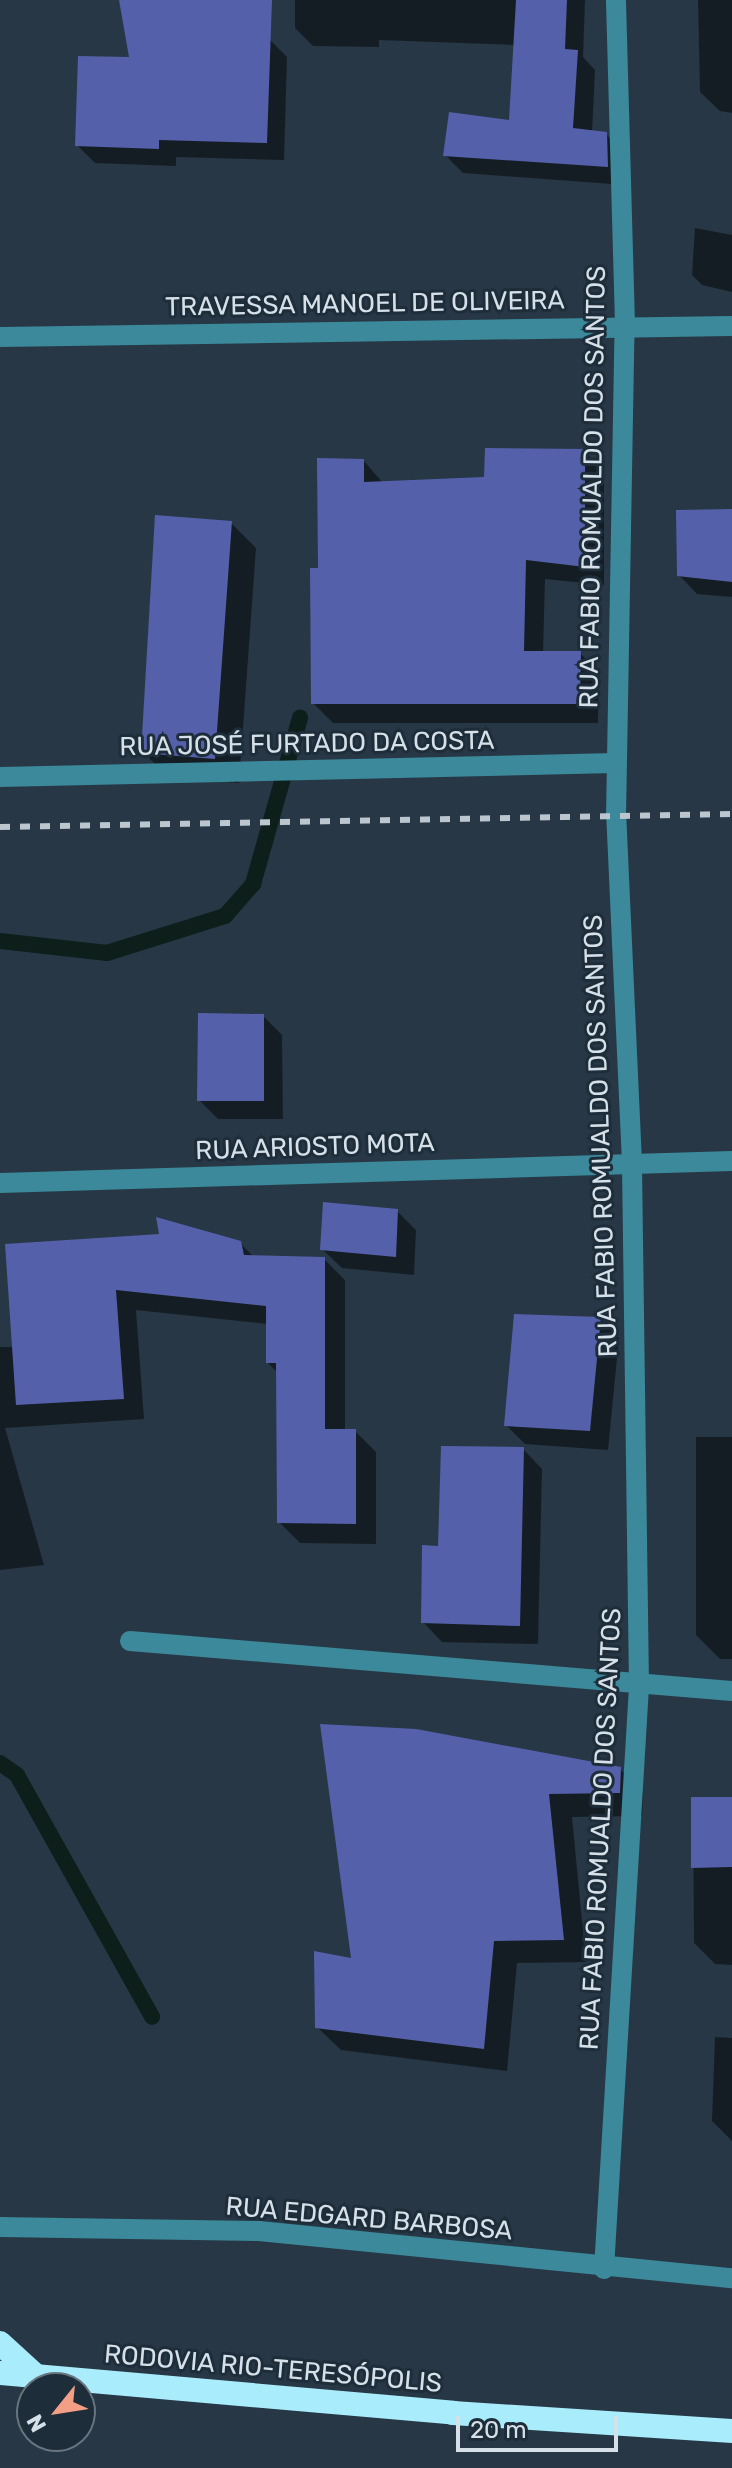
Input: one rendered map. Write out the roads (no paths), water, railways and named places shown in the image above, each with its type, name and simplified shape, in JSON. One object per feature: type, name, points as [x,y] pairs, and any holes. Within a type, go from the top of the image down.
[{"type":"highway","points":[[0,2343],[32,2372]]},
{"type":"highway","name":"RODOVIA RIO-TERESÓPOLIS","points":[[96,2381],[438,2412],[732,2431]]},
{"type":"street","name":"RUA FABIO ROMUALDO DOS SANTOS","points":[[604,2269],[639,1686],[632,1163],[615,763],[625,324],[616,0]]},
{"type":"street","name":"TRAVESSA MANOEL DE OLIVEIRA","points":[[0,337],[625,324],[732,326]]},
{"type":"street","name":"RUA JOSÉ FURTADO DA COSTA","points":[[0,777],[615,763]]},
{"type":"street","points":[[632,1163],[732,1161]]},
{"type":"street","name":"RUA ARIOSTO MOTA","points":[[0,1183],[632,1163]]},
{"type":"street","points":[[130,1641],[639,1686],[732,1691]]},
{"type":"street","name":"RUA EDGARD BARBOSA","points":[[0,2227],[259,2231],[604,2269],[732,2278]]},
{"type":"waterway","points":[[0,941],[107,953],[225,916],[253,884],[300,718]]},
{"type":"waterway","points":[[0,1763],[17,1775],[152,2017]]},
{"type":"railway","points":[[0,827],[732,814]]}]
